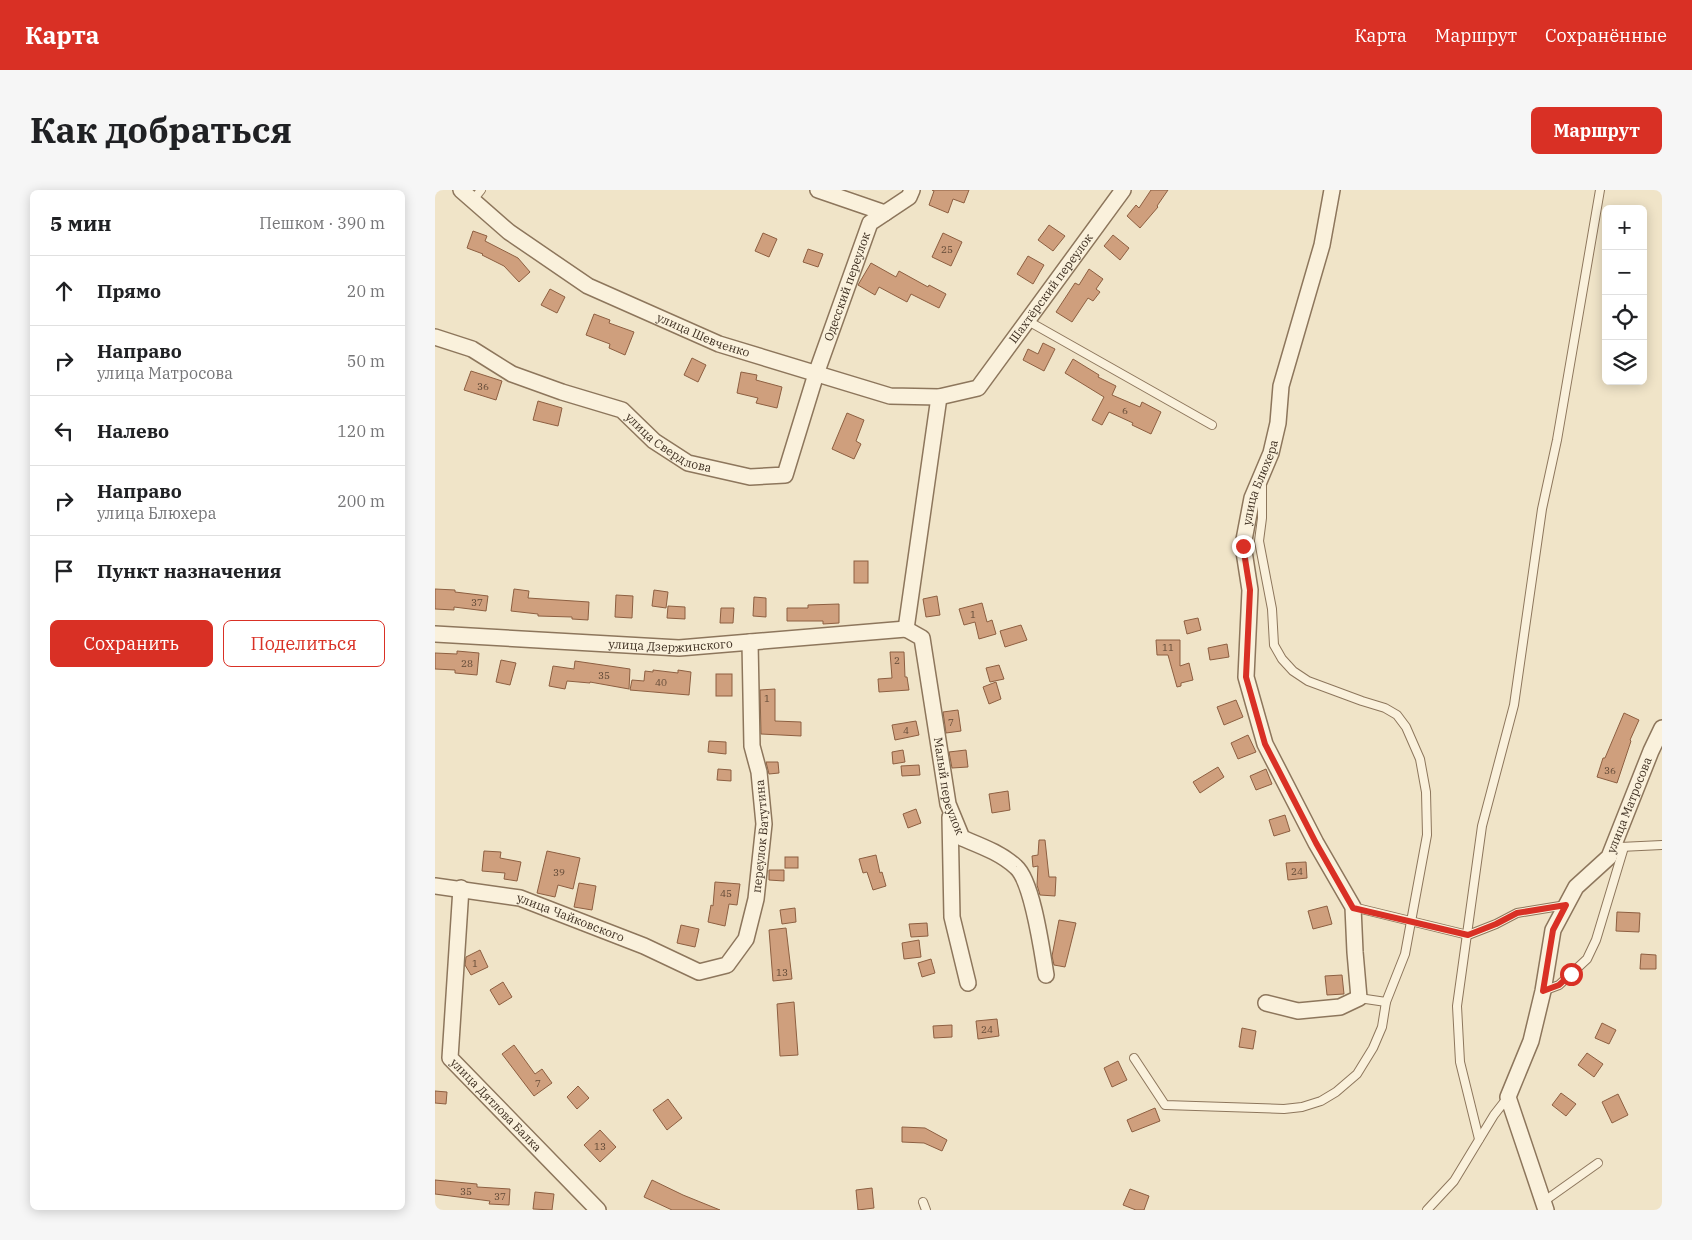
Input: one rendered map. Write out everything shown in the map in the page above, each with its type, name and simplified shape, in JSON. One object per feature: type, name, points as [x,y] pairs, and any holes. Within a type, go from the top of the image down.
[{"type":"street","name":"улица Шевченко","points":[[461,190],[477,195],[509,232],[588,286],[719,344],[890,396],[939,397],[978,388]]},
{"type":"street","points":[[818,190],[885,213]]},
{"type":"street","name":"Одесский переулок","points":[[816,374],[870,223],[909,197],[912,190]]},
{"type":"street","name":"Шахтёрский переулок","points":[[978,388],[1123,190]]},
{"type":"street","name":"улица Блюхера","points":[[1332,190],[1322,245],[1281,386],[1278,423],[1271,453],[1252,498],[1243,546],[1250,590],[1246,677],[1265,744],[1316,843],[1353,908]]},
{"type":"street","name":"улица Свердлова","points":[[435,337],[472,350],[512,374],[562,392],[622,410],[654,441],[688,463],[750,477],[785,475],[816,374]]},
{"type":"street","points":[[906,629],[939,397]]},
{"type":"street","name":"улица Дзержинского","points":[[435,634],[679,648],[906,629]]},
{"type":"street","name":"Малый переулок","points":[[906,629],[922,638],[949,808],[962,838],[993,851],[1018,868],[1027,886],[1046,975]]},
{"type":"street","name":"переулок Ватутина","points":[[699,972],[727,964],[746,939],[756,899],[764,824],[759,772],[752,746],[750,642]]},
{"type":"street","name":"улица Матросова","points":[[1508,1097],[1531,1041],[1543,991],[1553,930],[1576,887],[1619,847],[1651,751],[1662,728]]},
{"type":"street","points":[[949,808],[952,917],[968,983]]},
{"type":"street","name":"улица Чайковского","points":[[435,886],[461,888],[520,898],[644,946],[699,972]]},
{"type":"street","name":"улица Дятлова Балка","points":[[461,888],[450,1058],[598,1210]]},
{"type":"street","points":[[1266,1003],[1298,1011],[1340,1007],[1359,998],[1353,908]]},
{"type":"street","points":[[435,1056],[450,1058]]},
{"type":"street","points":[[1508,1097],[1545,1206]]},
{"type":"lane","points":[[1479,1139],[1460,1062],[1457,1006],[1482,826],[1514,705],[1543,509],[1557,440],[1600,190]]},
{"type":"lane","points":[[1028,320],[1212,425]]},
{"type":"lane","points":[[1134,1058],[1165,1105],[1254,1109],[1302,1107],[1321,1101],[1337,1092],[1357,1074],[1373,1048],[1382,1027],[1387,1002],[1405,954],[1427,835],[1426,792],[1420,759],[1406,727],[1397,715],[1385,708],[1362,702],[1307,681],[1293,671],[1282,659],[1274,645],[1272,609],[1259,541],[1262,518],[1261,476]]},
{"type":"lane","points":[[1543,991],[1559,985],[1587,959],[1596,940],[1619,847],[1662,845]]},
{"type":"lane","points":[[1353,908],[1468,935],[1517,913],[1566,905]]},
{"type":"lane","points":[[1359,998],[1387,1002]]},
{"type":"lane","points":[[1427,1210],[1454,1180],[1508,1097]]},
{"type":"lane","points":[[1545,1206],[1598,1163]]},
{"type":"building","points":[[932,190],[969,190],[964,203],[953,199],[948,213],[929,205],[934,191]]},
{"type":"building","points":[[1151,190],[1168,190],[1158,207],[1140,228],[1127,216],[1136,205],[1139,208]]},
{"type":"building","points":[[1049,225],[1065,236],[1053,251],[1038,240]]},
{"type":"building","points":[[473,231],[487,236],[485,241],[518,258],[530,272],[519,282],[504,266],[483,254],[467,248]]},
{"type":"building","points":[[763,233],[777,239],[769,257],[755,251]]},
{"type":"building","points":[[943,233],[962,242],[951,266],[932,257]]},
{"type":"building","points":[[1113,235],[1129,248],[1120,260],[1104,246]]},
{"type":"building","points":[[808,249],[823,254],[818,267],[803,262]]},
{"type":"building","points":[[1028,256],[1044,265],[1033,284],[1017,274]]},
{"type":"building","points":[[871,263],[896,277],[899,271],[928,287],[929,285],[946,294],[939,308],[911,294],[907,302],[879,287],[875,295],[858,285]]},
{"type":"building","points":[[1089,269],[1103,279],[1096,289],[1100,292],[1093,301],[1088,298],[1072,322],[1056,312],[1075,283],[1079,285]]},
{"type":"building","points":[[550,289],[565,297],[557,313],[541,305]]},
{"type":"building","points":[[594,314],[610,320],[609,323],[634,332],[625,355],[609,348],[610,344],[586,335]]},
{"type":"building","points":[[1043,343],[1055,349],[1044,371],[1023,360],[1028,349],[1038,354]]},
{"type":"building","points":[[692,358],[706,365],[698,382],[684,375]]},
{"type":"building","points":[[1073,359],[1099,375],[1098,377],[1116,386],[1112,395],[1140,407],[1142,402],[1161,412],[1151,434],[1109,412],[1102,425],[1092,420],[1104,397],[1065,373]]},
{"type":"building","points":[[471,371],[502,381],[496,400],[464,390]]},
{"type":"building","points":[[741,372],[757,375],[756,380],[782,387],[777,408],[756,403],[758,398],[737,393]]},
{"type":"building","points":[[538,401],[562,408],[558,426],[533,420]]},
{"type":"building","points":[[847,413],[864,420],[856,441],[861,444],[854,459],[832,449]]},
{"type":"building","points":[[854,561],[868,561],[868,583],[854,583]]},
{"type":"building","points":[[435,589],[455,590],[455,592],[488,596],[486,611],[454,607],[454,610],[435,609]]},
{"type":"building","points":[[514,589],[529,591],[528,598],[589,602],[588,620],[572,619],[572,617],[538,616],[538,614],[511,611]]},
{"type":"building","points":[[654,590],[668,592],[666,608],[652,606]]},
{"type":"building","points":[[616,595],[633,596],[632,618],[615,617]]},
{"type":"building","points":[[937,596],[940,615],[926,617],[923,599]]},
{"type":"building","points":[[754,597],[766,598],[766,617],[753,616]]},
{"type":"building","points":[[982,603],[987,622],[992,620],[996,634],[979,639],[975,622],[964,625],[959,609]]},
{"type":"building","points":[[839,604],[839,623],[823,624],[823,621],[787,621],[787,608],[808,608],[808,605]]},
{"type":"building","points":[[668,606],[685,607],[685,619],[667,618]]},
{"type":"building","points":[[721,608],[734,608],[733,623],[720,623]]},
{"type":"building","points":[[1198,618],[1201,630],[1187,634],[1184,621]]},
{"type":"building","points":[[1021,625],[1027,640],[1005,647],[1000,631]]},
{"type":"building","points":[[1156,640],[1180,640],[1180,666],[1189,663],[1193,680],[1181,683],[1181,686],[1177,687],[1168,655],[1157,655]]},
{"type":"building","points":[[1227,644],[1229,657],[1210,660],[1208,648]]},
{"type":"building","points":[[457,651],[479,653],[477,675],[455,673],[455,670],[435,669],[435,653],[457,654]]},
{"type":"building","points":[[890,652],[904,652],[905,677],[907,677],[909,690],[879,692],[878,679],[892,678]]},
{"type":"building","points":[[501,660],[516,663],[510,685],[496,682]]},
{"type":"building","points":[[575,661],[630,669],[629,689],[590,682],[567,681],[565,689],[549,686],[553,666],[574,669]]},
{"type":"building","points":[[999,665],[1004,679],[990,682],[986,668]]},
{"type":"building","points":[[653,670],[678,673],[678,670],[691,672],[689,695],[630,690],[632,680],[644,681],[645,671],[653,672]]},
{"type":"building","points":[[716,674],[732,674],[732,696],[716,696]]},
{"type":"building","points":[[996,682],[1001,699],[989,704],[983,687]]},
{"type":"building","points":[[775,689],[775,721],[801,722],[801,736],[761,734],[760,690]]},
{"type":"building","points":[[1236,700],[1243,717],[1224,725],[1217,707]]},
{"type":"building","points":[[958,710],[961,731],[946,733],[943,712]]},
{"type":"building","points":[[1624,713],[1639,720],[1630,740],[1617,783],[1597,777],[1603,758],[1605,758]]},
{"type":"building","points":[[916,721],[919,735],[895,740],[892,725]]},
{"type":"building","points":[[1248,735],[1256,752],[1238,759],[1231,743]]},
{"type":"building","points":[[709,741],[726,742],[726,754],[708,752]]},
{"type":"building","points":[[903,750],[905,762],[893,764],[892,752]]},
{"type":"building","points":[[966,750],[968,767],[952,768],[949,752]]},
{"type":"building","points":[[766,762],[778,762],[779,773],[769,774]]},
{"type":"building","points":[[919,765],[920,775],[902,776],[901,766]]},
{"type":"building","points":[[1218,767],[1224,777],[1200,793],[1193,782]]},
{"type":"building","points":[[718,769],[731,770],[731,781],[717,780]]},
{"type":"building","points":[[1266,769],[1272,784],[1256,790],[1250,776]]},
{"type":"building","points":[[1008,791],[1010,810],[992,813],[989,794]]},
{"type":"building","points":[[916,809],[921,823],[908,828],[903,814]]},
{"type":"building","points":[[1285,815],[1290,831],[1274,836],[1269,820]]},
{"type":"building","points":[[1039,840],[1045,840],[1049,877],[1056,877],[1055,896],[1040,895],[1037,885],[1038,866],[1033,867],[1032,856],[1038,855]]},
{"type":"building","points":[[484,851],[501,852],[500,858],[521,862],[517,881],[504,879],[505,873],[482,871]]},
{"type":"building","points":[[547,851],[580,858],[573,889],[558,885],[555,897],[537,893]]},
{"type":"building","points":[[876,855],[880,873],[882,872],[886,886],[873,890],[867,872],[863,873],[859,859]]},
{"type":"building","points":[[785,857],[798,857],[798,868],[785,868]]},
{"type":"building","points":[[1306,862],[1307,878],[1288,880],[1286,863]]},
{"type":"building","points":[[769,870],[784,870],[784,881],[769,880]]},
{"type":"building","points":[[715,882],[740,884],[737,905],[729,904],[725,926],[708,922],[711,905],[713,906]]},
{"type":"building","points":[[579,883],[596,886],[592,910],[574,907]]},
{"type":"building","points":[[1327,906],[1332,924],[1313,929],[1308,911]]},
{"type":"building","points":[[795,908],[796,922],[782,924],[780,910]]},
{"type":"building","points":[[1617,912],[1640,913],[1639,932],[1616,931]]},
{"type":"building","points":[[1059,920],[1076,923],[1065,967],[1054,965],[1052,956]]},
{"type":"building","points":[[927,923],[928,936],[911,937],[909,924]]},
{"type":"building","points":[[681,925],[699,929],[695,947],[677,943]]},
{"type":"building","points":[[786,928],[792,979],[773,981],[769,930]]},
{"type":"building","points":[[919,940],[921,957],[904,959],[902,943]]},
{"type":"building","points":[[480,950],[488,967],[471,975],[465,965],[466,957]]},
{"type":"building","points":[[1641,954],[1656,955],[1656,969],[1640,969]]},
{"type":"building","points":[[931,959],[935,973],[922,977],[918,963]]},
{"type":"building","points":[[1342,975],[1344,994],[1327,995],[1325,976]]},
{"type":"building","points":[[503,982],[512,997],[499,1005],[490,990]]},
{"type":"building","points":[[794,1002],[798,1055],[780,1056],[777,1004]]},
{"type":"building","points":[[997,1019],[999,1036],[978,1039],[976,1021]]},
{"type":"building","points":[[1602,1023],[1616,1030],[1609,1044],[1595,1038]]},
{"type":"building","points":[[952,1025],[952,1037],[934,1038],[933,1026]]},
{"type":"building","points":[[1242,1028],[1256,1031],[1253,1049],[1239,1047]]},
{"type":"building","points":[[514,1045],[535,1074],[542,1069],[552,1083],[534,1096],[502,1054]]},
{"type":"building","points":[[1587,1053],[1603,1064],[1594,1077],[1578,1065]]},
{"type":"building","points":[[1118,1061],[1127,1080],[1112,1087],[1104,1068]]},
{"type":"building","points":[[578,1086],[589,1098],[577,1109],[567,1097]]},
{"type":"building","points":[[435,1091],[447,1092],[446,1104],[435,1103]]},
{"type":"building","points":[[1561,1093],[1576,1104],[1566,1116],[1552,1105]]},
{"type":"building","points":[[1618,1094],[1628,1115],[1612,1123],[1602,1102]]},
{"type":"building","points":[[668,1099],[682,1118],[667,1130],[653,1110]]},
{"type":"building","points":[[1155,1108],[1160,1121],[1132,1132],[1127,1120]]},
{"type":"building","points":[[902,1127],[925,1128],[947,1140],[942,1151],[924,1143],[902,1142]]},
{"type":"building","points":[[600,1130],[616,1147],[600,1162],[584,1145]]},
{"type":"building","points":[[435,1180],[477,1184],[477,1187],[510,1189],[509,1205],[489,1204],[490,1201],[435,1194]]},
{"type":"building","points":[[652,1180],[720,1210],[672,1210],[644,1197]]},
{"type":"building","points":[[872,1188],[874,1208],[858,1210],[856,1190]]},
{"type":"building","points":[[1130,1189],[1149,1196],[1144,1210],[1136,1210],[1123,1205]]},
{"type":"building","points":[[535,1192],[554,1194],[552,1210],[533,1209]]},
{"type":"route","points":[[1243,546],[1250,590],[1246,677],[1265,744],[1316,843],[1353,908],[1468,935],[1517,913],[1566,905],[1553,930],[1543,991],[1559,985],[1571,974]]}]
